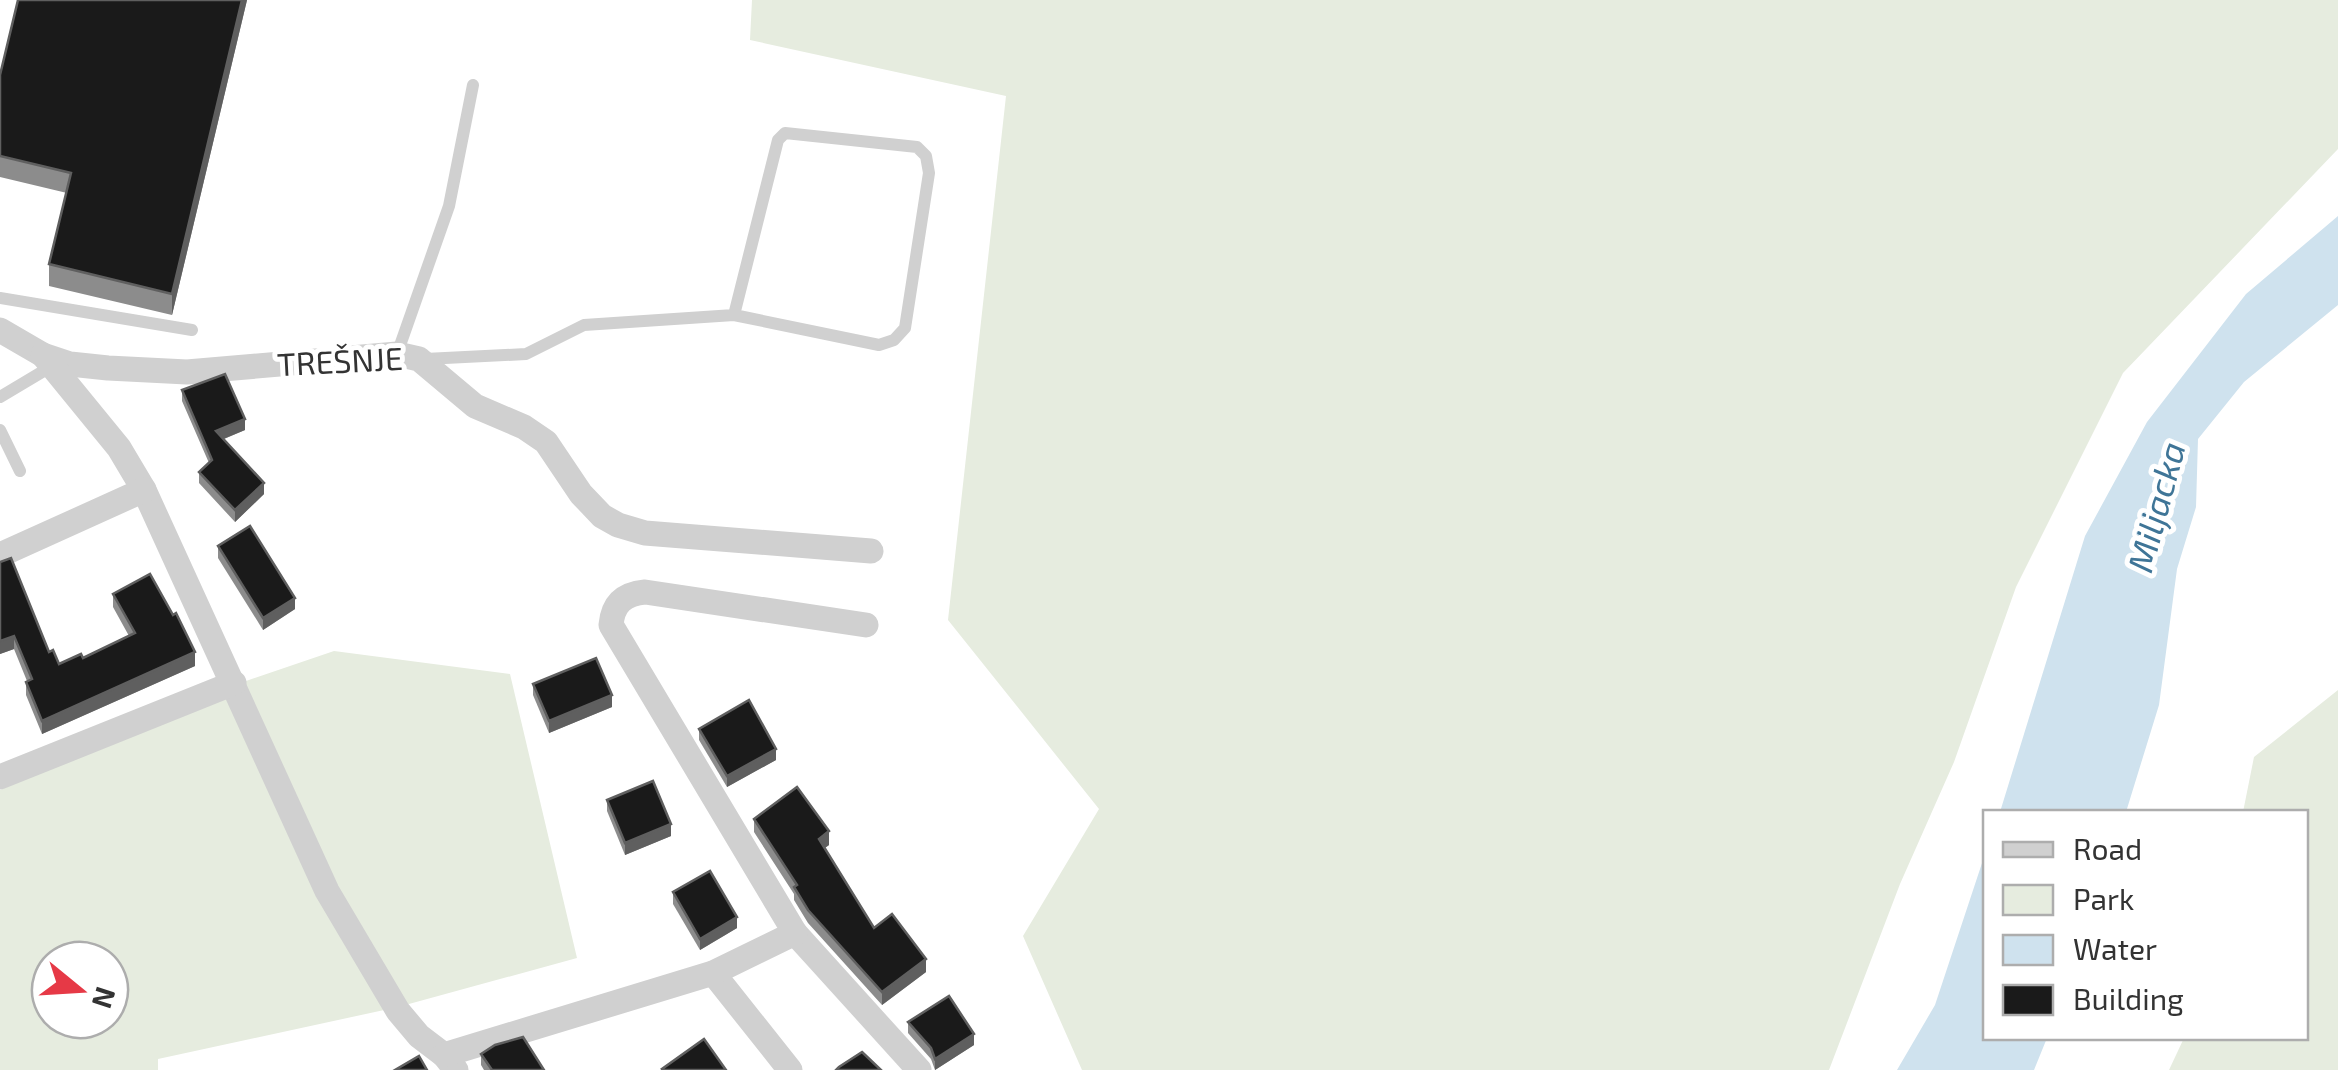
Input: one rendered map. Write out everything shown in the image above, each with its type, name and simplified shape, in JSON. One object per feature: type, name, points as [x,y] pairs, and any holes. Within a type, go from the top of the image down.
[{"type":"street","name":"TREŠNJE","points":[[0,330],[48,360],[119,448],[144,490],[327,891],[398,1012],[450,1062],[713,972],[795,933]]},
{"type":"street","name":"TREŠNJE","points":[[48,360],[186,372],[408,356],[475,406],[524,427],[546,442],[581,494],[602,516],[618,525],[645,533],[871,551]]},
{"type":"street","points":[[0,555],[144,490]]},
{"type":"street","points":[[866,625],[645,592],[630,594],[619,602],[611,625],[795,933],[919,1070]]},
{"type":"street","points":[[0,778],[234,683]]},
{"type":"street","points":[[713,972],[790,1070]]},
{"type":"lane","points":[[473,85],[449,206],[408,356],[526,354],[584,325],[734,315],[879,345],[894,340],[905,328],[929,172],[926,156],[917,147],[785,133],[778,140],[734,315]]},
{"type":"lane","points":[[0,298],[192,330]]},
{"type":"lane","points":[[0,396],[48,360]]},
{"type":"lane","points":[[0,430],[20,471]]},
{"type":"green space","points":[[752,0],[2338,0],[2338,149],[2123,373],[2016,587],[1954,762],[1900,884],[1829,1070],[1082,1070],[1023,936],[1099,809],[948,620],[1006,96],[750,40]]},
{"type":"green space","points":[[334,651],[510,674],[577,958],[398,1007],[158,1059],[158,1070],[0,1070],[0,790],[246,681]]},
{"type":"green space","points":[[2338,690],[2338,1070],[2169,1070],[2183,1040],[2308,1040],[2308,810],[2243,810],[2254,757]]},
{"type":"water","name":"Miljacka","points":[[2338,216],[2338,305],[2244,382],[2198,439],[2196,507],[2177,569],[2159,705],[2127,810],[2001,810],[2085,536],[2147,422],[2246,294]]},
{"type":"water","points":[[1983,860],[1983,1040],[2046,1040],[2034,1070],[1897,1070],[1935,1005]]},
{"type":"building","points":[[18,0],[242,0],[172,294],[49,264],[71,173],[0,156],[0,75]]},
{"type":"building","points":[[225,374],[245,419],[216,431],[264,483],[235,510],[199,472],[212,460],[182,390]]},
{"type":"building","points":[[250,526],[295,598],[263,618],[218,546]]},
{"type":"building","points":[[11,558],[49,652],[53,650],[59,664],[81,654],[83,658],[135,633],[113,594],[150,574],[173,615],[176,613],[195,652],[42,721],[26,682],[32,679],[14,636],[0,641],[0,562]]},
{"type":"building","points":[[596,658],[612,695],[549,721],[533,684]]},
{"type":"building","points":[[749,700],[776,749],[727,776],[699,729]]},
{"type":"building","points":[[653,781],[671,824],[625,843],[607,800]]},
{"type":"building","points":[[797,787],[829,831],[819,839],[874,928],[892,914],[926,959],[882,992],[808,910],[794,887],[797,885],[754,819]]},
{"type":"building","points":[[710,871],[737,917],[700,939],[673,892]]},
{"type":"building","points":[[949,996],[974,1034],[935,1059],[931,1048],[908,1022]]},
{"type":"building","points":[[523,1037],[544,1070],[492,1070],[481,1054],[495,1045]]},
{"type":"building","points":[[704,1039],[726,1070],[662,1069]]},
{"type":"building","points":[[862,1052],[881,1070],[836,1070],[839,1067]]},
{"type":"building","points":[[419,1056],[427,1070],[395,1070]]}]
